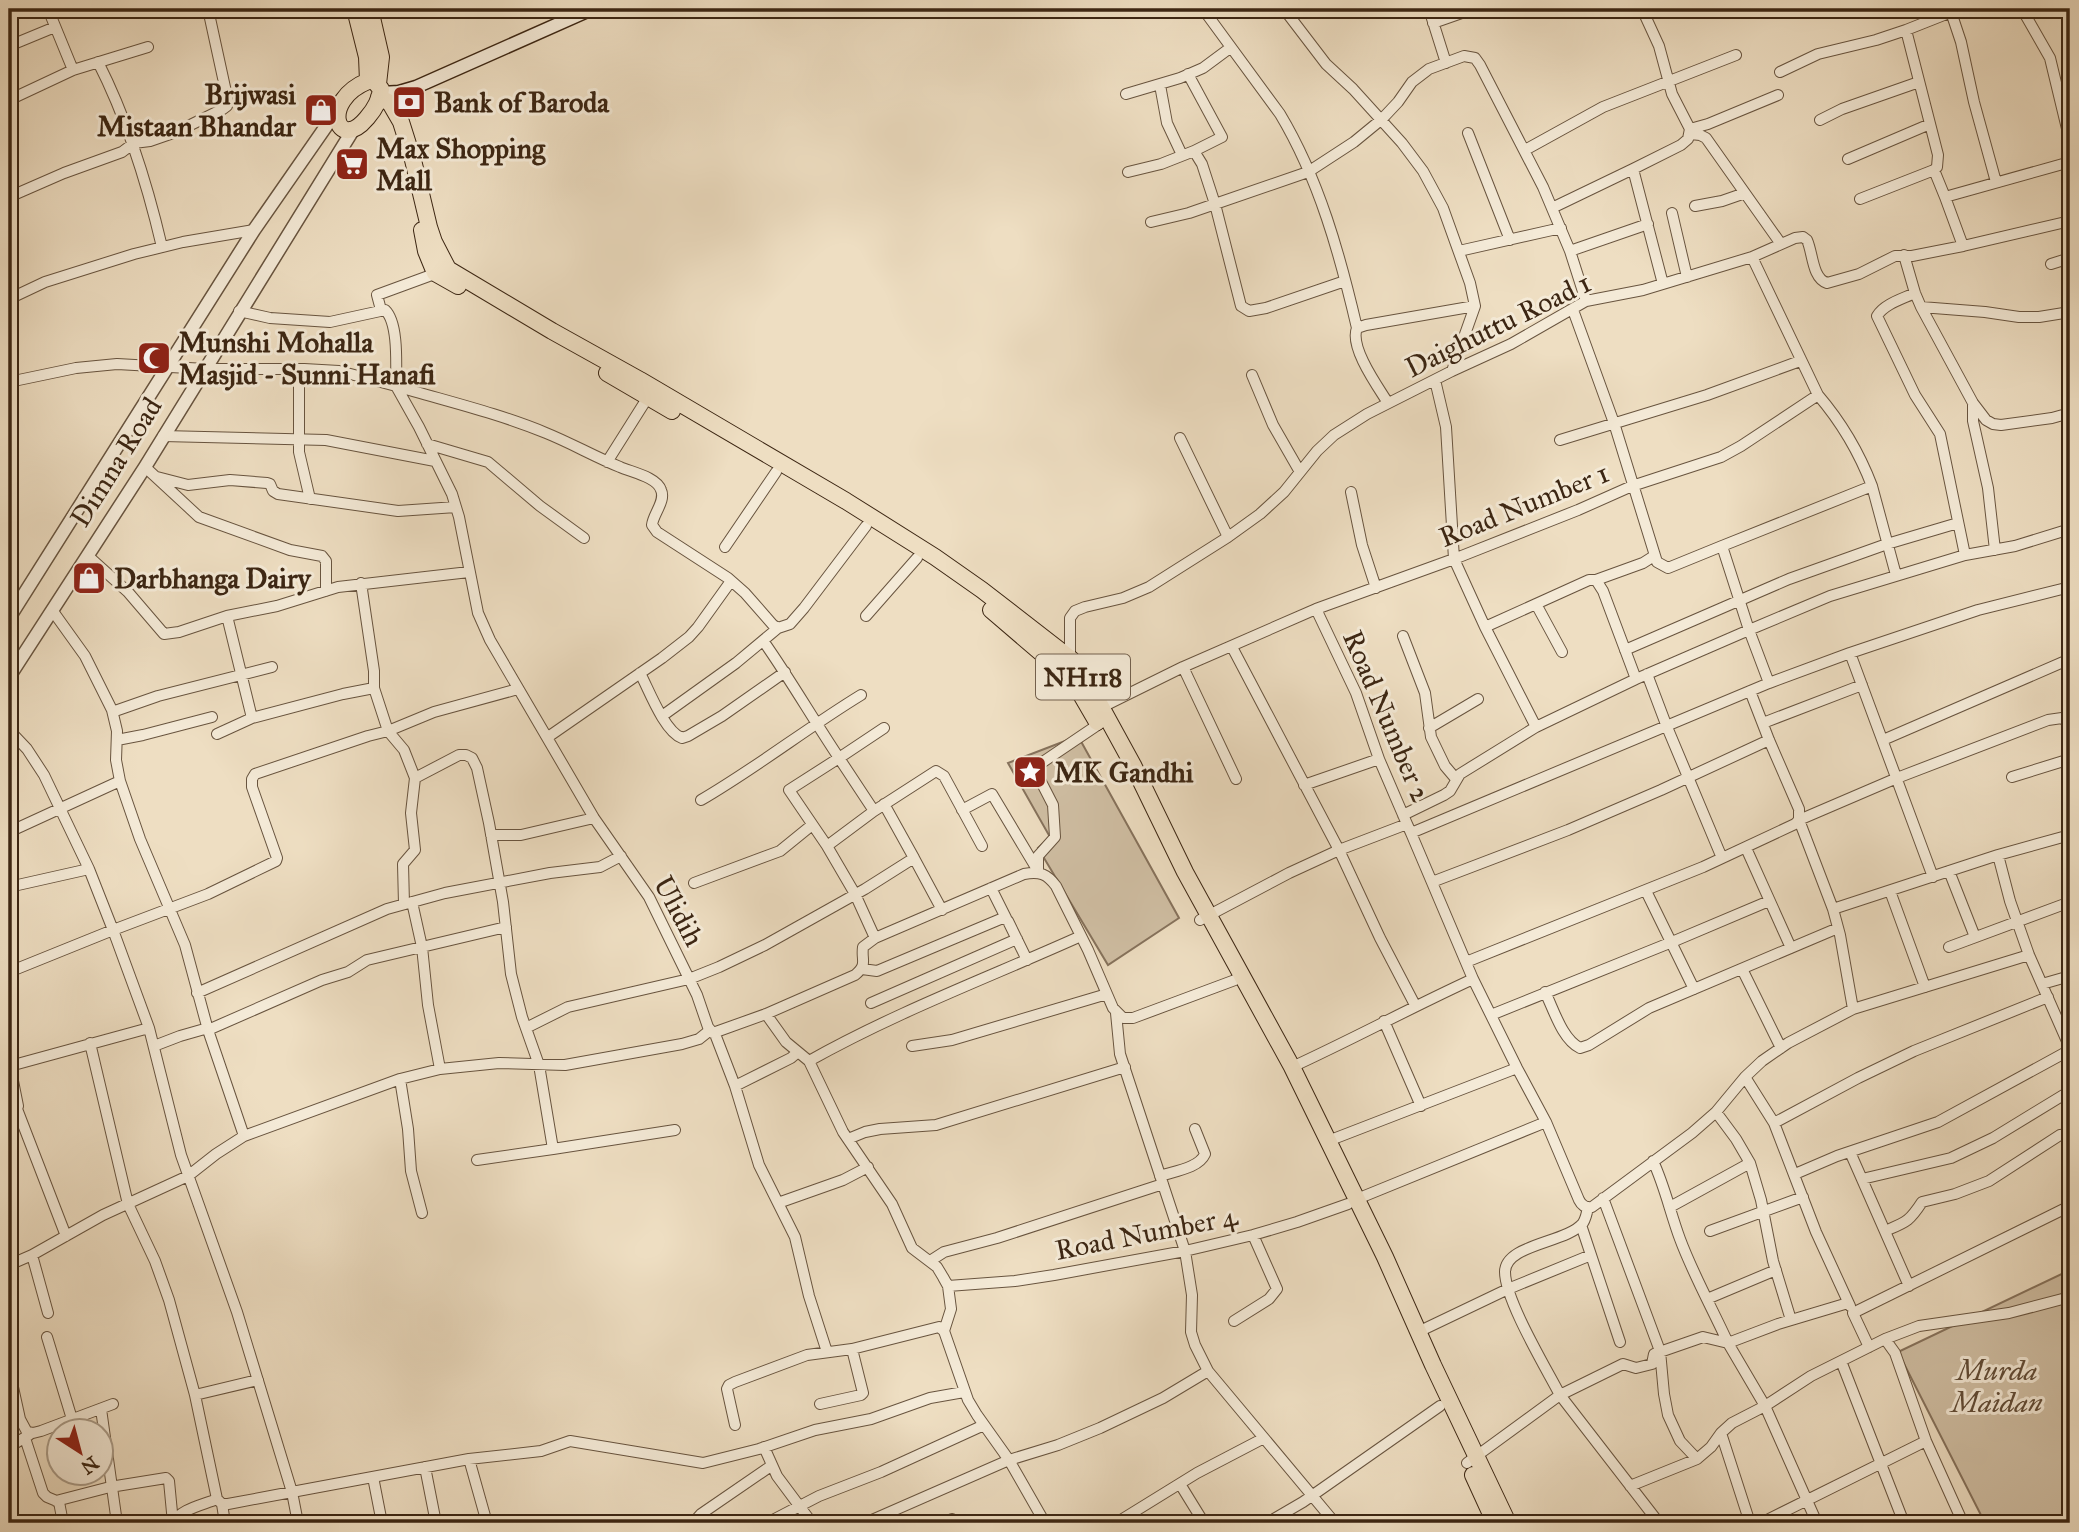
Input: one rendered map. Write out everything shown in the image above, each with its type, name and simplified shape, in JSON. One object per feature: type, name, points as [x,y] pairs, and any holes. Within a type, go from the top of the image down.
[{"type":"highway","points":[[355,9],[377,92],[393,127],[426,251],[441,271]]},
{"type":"highway","points":[[370,9],[380,57],[377,92],[370,116],[360,126],[353,130],[341,127],[336,112],[351,92],[360,84],[377,92]]},
{"type":"highway","name":"NH118","points":[[441,271],[466,290],[917,558],[970,594],[1067,675],[1097,715]]},
{"type":"highway","name":"NH118","points":[[441,271],[640,380],[846,501],[936,557],[1071,659],[1097,715],[1418,1332],[1495,1523]]},
{"type":"highway","name":"NH118","points":[[1204,917],[1292,1067],[1328,1141],[1440,1406],[1508,1523]]},
{"type":"street","points":[[48,9],[73,70]]},
{"type":"street","points":[[9,197],[122,152],[134,143],[150,141],[176,132],[227,106],[228,100],[208,9]]},
{"type":"street","points":[[377,92],[399,92],[416,87],[592,9]]},
{"type":"street","points":[[1203,9],[1290,131],[1322,203],[1345,281],[1357,328],[1355,334],[1365,365],[1388,403]]},
{"type":"street","points":[[1284,9],[1315,52],[1382,119],[1402,143],[1434,190],[1459,251],[1475,306],[1452,372]]},
{"type":"street","points":[[1429,9],[1446,63]]},
{"type":"street","points":[[1433,23],[1473,9]]},
{"type":"street","points":[[1552,208],[1681,145],[1688,139],[1690,131],[1672,94],[1659,46],[1642,9]]},
{"type":"street","points":[[2022,9],[2050,58],[2070,140]]},
{"type":"street","points":[[1780,72],[1818,54],[1876,40],[1906,30],[1933,14],[1955,11],[1974,102],[1996,182]]},
{"type":"street","points":[[9,46],[55,27]]},
{"type":"street","points":[[1860,199],[1937,167],[1930,124],[1906,30]]},
{"type":"street","points":[[9,100],[73,70],[148,47]]},
{"type":"street","points":[[1126,94],[1160,85],[1203,68],[1230,48]]},
{"type":"street","points":[[1525,150],[1603,107],[1736,55]]},
{"type":"street","points":[[1152,222],[1308,172],[1354,142],[1382,119],[1419,76],[1429,69],[1464,56],[1475,58],[1525,150],[1552,208],[1570,251],[1586,301]]},
{"type":"street","points":[[99,62],[134,143],[150,194],[162,247]]},
{"type":"street","points":[[1128,172],[1161,164],[1222,137],[1188,74]]},
{"type":"street","points":[[1820,120],[1842,109],[1919,82]]},
{"type":"street","points":[[1160,85],[1167,123],[1182,155]]},
{"type":"street","points":[[1690,131],[1778,95]]},
{"type":"street","points":[[9,618],[254,230],[336,112]]},
{"type":"street","points":[[1848,159],[1930,124]]},
{"type":"street","name":"Dimna Road","points":[[9,677],[145,467],[353,130]]},
{"type":"street","points":[[1690,131],[1706,138],[1781,244]]},
{"type":"street","points":[[1468,134],[1510,240]]},
{"type":"street","points":[[1194,151],[1202,164],[1215,204],[1241,306],[1249,311],[1266,308],[1345,281]]},
{"type":"street","points":[[1945,197],[2070,162]]},
{"type":"street","points":[[1633,169],[1663,284]]},
{"type":"street","points":[[1934,170],[1963,246]]},
{"type":"street","points":[[1695,206],[1745,194]]},
{"type":"street","points":[[1672,213],[1687,277]]},
{"type":"street","name":"Daighuttu Road 1","points":[[1067,675],[1071,659],[1070,618],[1074,611],[1123,598],[1149,587],[1260,514],[1284,492],[1334,436],[1388,403],[1511,344],[1586,301],[1687,277],[1752,257],[1795,238],[1802,237],[1807,240],[1817,276],[1821,282],[1827,283],[1859,274],[1887,258],[1963,246],[2070,221]]},
{"type":"street","points":[[1570,251],[1648,224]]},
{"type":"street","points":[[1459,251],[1561,228]]},
{"type":"street","points":[[9,299],[46,282],[162,247],[254,230]]},
{"type":"street","points":[[1904,255],[1921,307],[1973,402],[1986,420],[2001,425],[2070,413]]},
{"type":"street","points":[[1752,257],[1818,395],[1846,431],[1863,462],[1896,575]]},
{"type":"street","points":[[2051,264],[2070,258]]},
{"type":"street","points":[[381,310],[377,295],[441,271]]},
{"type":"street","points":[[1915,293],[1885,307],[1877,316],[1915,395],[1940,434],[1965,555]]},
{"type":"street","points":[[1357,328],[1475,306]]},
{"type":"street","points":[[1921,307],[2019,317],[2070,312]]},
{"type":"street","points":[[239,311],[270,318],[330,322],[381,310],[388,312],[396,343],[396,386]]},
{"type":"street","points":[[1573,310],[1614,423],[1654,556],[1661,566],[1668,568],[1872,486]]},
{"type":"street","points":[[1560,440],[1707,395],[1800,361]]},
{"type":"street","points":[[9,382],[76,368],[117,364],[339,372],[396,386],[546,432],[607,462],[648,478],[659,486],[662,499],[652,525],[657,532],[714,567],[778,628]]},
{"type":"street","points":[[299,369],[299,452],[310,499]]},
{"type":"street","points":[[1252,375],[1270,419],[1300,472]]},
{"type":"street","points":[[1435,380],[1446,427],[1454,559],[1536,726]]},
{"type":"street","name":"Ulidih","points":[[396,386],[452,494],[478,613],[489,640],[594,818],[649,897],[689,979],[735,1086],[758,1165],[794,1237],[827,1352]]},
{"type":"street","name":"Road Number 1","points":[[1038,872],[1038,856],[1055,836],[1053,806],[1034,768],[1097,715],[1183,667],[1316,609],[1454,559],[1632,486],[1721,457],[1818,395]]},
{"type":"street","points":[[607,462],[648,397]]},
{"type":"street","points":[[1973,402],[1973,422],[1988,488],[1994,550]]},
{"type":"street","points":[[163,436],[326,440],[435,461]]},
{"type":"street","points":[[1180,438],[1228,537]]},
{"type":"street","points":[[427,444],[488,462],[540,506],[584,538]]},
{"type":"street","points":[[145,467],[199,517],[290,550],[322,556],[326,561],[326,591]]},
{"type":"street","points":[[725,547],[776,472]]},
{"type":"street","points":[[157,477],[188,485],[230,480],[267,483],[272,486],[275,494],[398,511],[456,508]]},
{"type":"street","points":[[1351,492],[1362,545],[1376,588]]},
{"type":"street","points":[[1625,650],[1789,579],[1887,544],[1958,523]]},
{"type":"street","points":[[662,716],[764,642],[778,628],[790,624],[866,526]]},
{"type":"street","points":[[1407,824],[1454,786],[1460,774],[1536,726],[1647,674],[1830,596],[1965,555],[2015,546],[2070,529]]},
{"type":"street","points":[[1722,546],[1769,683]]},
{"type":"street","points":[[88,556],[128,592],[164,634],[361,583],[469,572]]},
{"type":"street","points":[[1485,626],[1589,580],[1596,580],[1643,563],[1654,556]]},
{"type":"street","points":[[866,616],[917,558]]},
{"type":"street","points":[[1596,580],[1601,584],[1636,679]]},
{"type":"street","points":[[548,737],[689,637],[731,581]]},
{"type":"street","points":[[361,583],[374,688],[388,731],[409,759],[415,778],[411,813],[415,850],[402,869],[408,903],[422,947],[428,1004],[440,1069]]},
{"type":"street","points":[[1407,824],[1668,726],[1769,683],[1850,653],[1978,610],[2070,587]]},
{"type":"street","points":[[1536,604],[1562,652]]},
{"type":"street","name":"Road Number 2","points":[[1204,917],[1339,850],[1407,824],[1379,760],[1356,693],[1316,609]]},
{"type":"street","points":[[52,610],[85,656],[112,710],[117,730],[116,760],[120,781],[140,839],[185,945],[208,1029],[244,1136]]},
{"type":"street","points":[[227,616],[252,718]]},
{"type":"street","points":[[1403,636],[1425,693],[1431,737],[1445,766],[1456,779]]},
{"type":"street","points":[[764,642],[874,811]]},
{"type":"street","points":[[1232,647],[1339,850],[1415,1005]]},
{"type":"street","points":[[1850,653],[1933,877]]},
{"type":"street","points":[[1883,740],[2070,659]]},
{"type":"street","points":[[112,710],[272,667]]},
{"type":"street","points":[[1183,667],[1236,779]]},
{"type":"street","points":[[640,673],[662,716],[677,736],[682,738],[722,716],[785,672]]},
{"type":"street","points":[[1647,674],[1722,858]]},
{"type":"street","points":[[1763,723],[1862,685]]},
{"type":"street","points":[[216,734],[252,718],[374,688]]},
{"type":"street","points":[[9,972],[230,885],[276,861],[252,786],[255,774],[388,731],[434,712],[518,689]]},
{"type":"street","points":[[1750,691],[1799,809],[1799,820],[1833,909],[1839,928],[1853,1009]]},
{"type":"street","points":[[701,800],[861,695]]},
{"type":"street","points":[[1429,728],[1478,699]]},
{"type":"street","points":[[117,740],[212,717]]},
{"type":"street","points":[[1466,962],[1646,891],[1897,778],[2057,718],[2062,718],[2070,725]]},
{"type":"street","points":[[875,938],[855,894],[789,790],[884,728]]},
{"type":"street","points":[[9,730],[40,767],[60,807],[89,869],[149,1028],[178,1144],[237,1312],[292,1492],[298,1523]]},
{"type":"street","points":[[1432,882],[1568,830],[1769,740]]},
{"type":"street","points":[[415,778],[459,755],[472,758],[477,768],[491,835],[511,974],[539,1065],[553,1149]]},
{"type":"street","points":[[1304,785],[1379,760]]},
{"type":"street","points":[[2012,777],[2070,760]]},
{"type":"street","points":[[827,846],[884,804],[936,771],[944,776],[982,846]]},
{"type":"street","points":[[9,832],[120,781]]},
{"type":"street","points":[[962,810],[992,793],[1038,872]]},
{"type":"street","points":[[884,804],[942,910]]},
{"type":"street","points":[[491,835],[521,835],[594,818]]},
{"type":"street","points":[[1407,824],[1473,979],[1546,1122],[1579,1200],[1588,1208]]},
{"type":"street","points":[[694,883],[780,851],[813,825]]},
{"type":"street","points":[[1833,909],[1998,855],[2070,835]]},
{"type":"street","points":[[1746,848],[1791,948]]},
{"type":"street","points":[[1795,1174],[1938,1122],[2070,1049],[2029,955],[1998,855]]},
{"type":"street","points":[[197,993],[311,942],[408,903],[550,873],[600,867],[621,856]]},
{"type":"street","points":[[526,1028],[568,1007],[689,979],[726,964],[765,945],[914,858]]},
{"type":"street","points":[[9,887],[89,869]]},
{"type":"street","points":[[1949,871],[1975,937]]},
{"type":"street","points":[[9,1265],[188,1176],[244,1136],[400,1079],[440,1069],[499,1063],[565,1065],[659,1049],[699,1039],[766,1014],[855,975],[864,964],[863,947],[875,938],[1024,874],[1038,872],[1049,877],[1056,886],[1116,1013],[1118,1043],[1185,1251],[1192,1295],[1191,1332],[1195,1345],[1208,1371],[1335,1523]]},
{"type":"street","points":[[991,888],[1027,960]]},
{"type":"street","points":[[1646,891],[1694,989]]},
{"type":"street","points":[[1890,891],[1925,987]]},
{"type":"street","points":[[1490,1015],[1769,901]]},
{"type":"street","points":[[1949,947],[2070,902]]},
{"type":"street","points":[[862,969],[877,971],[1000,918],[1006,918]]},
{"type":"street","points":[[154,1046],[180,1035],[208,1029],[322,980],[348,972],[367,960],[506,927]]},
{"type":"street","points":[[1545,992],[1567,1037],[1580,1048],[1649,1008],[1839,928]]},
{"type":"street","points":[[809,1061],[898,1014],[1081,936]]},
{"type":"street","points":[[871,1003],[1017,939]]},
{"type":"street","points":[[1659,1523],[1560,1395],[1511,1299],[1505,1271],[1509,1259],[1517,1253],[1567,1234],[1581,1225],[1586,1219],[1588,1208],[1692,1133],[1716,1112],[1745,1077],[1781,1048],[1853,1009],[2029,955]]},
{"type":"street","points":[[1742,969],[1781,1048]]},
{"type":"street","points":[[2042,984],[2070,976]]},
{"type":"street","points":[[1292,1067],[1473,979]]},
{"type":"street","points":[[1116,1013],[1124,1018],[1133,1018],[1235,980]]},
{"type":"street","points":[[912,1046],[952,1040],[1107,994]]},
{"type":"street","points":[[1774,1123],[1914,1051],[2048,997]]},
{"type":"street","points":[[766,1014],[786,1042],[809,1061],[848,1139],[892,1204],[912,1248],[937,1268],[948,1286],[951,1309],[944,1331]]},
{"type":"street","points":[[1384,1021],[1421,1106]]},
{"type":"street","points":[[66,1236],[13,1112],[9,1064],[149,1028]]},
{"type":"street","points":[[90,1043],[128,1204],[155,1261],[169,1300],[225,1523]]},
{"type":"street","points":[[735,1086],[798,1052]]},
{"type":"street","points":[[848,1139],[880,1129],[936,1125],[1125,1067]]},
{"type":"street","points":[[1328,1141],[1517,1068]]},
{"type":"street","points":[[1745,1077],[1774,1123],[1816,1232],[1868,1347]]},
{"type":"street","points":[[400,1079],[411,1171],[422,1213]]},
{"type":"street","points":[[1862,1179],[1951,1158],[1993,1138],[2070,1091]]},
{"type":"street","points":[[1716,1112],[1750,1163],[1791,1320]]},
{"type":"street","name":"Road Number 4","points":[[948,1286],[1041,1277],[1253,1236],[1352,1201],[1546,1122]]},
{"type":"street","points":[[930,1261],[948,1250],[996,1238],[1162,1180],[1197,1164],[1205,1154],[1195,1129]]},
{"type":"street","points":[[477,1160],[675,1130]]},
{"type":"street","points":[[1885,1231],[1907,1221],[1916,1213],[1922,1202],[1955,1194],[1989,1181],[2060,1135],[2070,1134]]},
{"type":"street","points":[[1850,1152],[1909,1286]]},
{"type":"street","points":[[1653,1161],[1689,1263],[1728,1343],[1765,1406],[1816,1523]]},
{"type":"street","points":[[1670,1206],[1750,1163]]},
{"type":"street","points":[[778,1203],[843,1180],[868,1167]]},
{"type":"street","points":[[1710,1231],[1803,1197]]},
{"type":"street","points":[[1603,1198],[1660,1352],[1668,1415],[1680,1441],[1696,1459]]},
{"type":"street","points":[[1853,1313],[2070,1206]]},
{"type":"street","points":[[1581,1225],[1620,1342]]},
{"type":"street","points":[[1234,1321],[1269,1299],[1277,1289],[1253,1236]]},
{"type":"street","points":[[32,1255],[48,1313]]},
{"type":"street","points":[[1418,1332],[1508,1289],[1591,1255]]},
{"type":"street","points":[[1707,1299],[1776,1270]]},
{"type":"street","points":[[1630,1486],[1696,1459],[1711,1447],[1731,1423],[1765,1406],[1811,1376],[1885,1339],[1919,1326],[2009,1312],[2070,1297]]},
{"type":"street","points":[[1471,1459],[1560,1395],[1623,1364],[1636,1368],[1653,1364],[1654,1354],[1703,1337],[1728,1343],[1848,1303]]},
{"type":"street","points":[[735,1425],[727,1395],[729,1385],[798,1358],[852,1349],[939,1327],[944,1331],[964,1392],[976,1416],[1009,1460],[1045,1523]]},
{"type":"street","points":[[47,1337],[71,1416]]},
{"type":"street","points":[[1885,1339],[1895,1353],[1926,1441],[1963,1523]]},
{"type":"street","points":[[820,1404],[861,1395],[863,1392],[852,1349]]},
{"type":"street","points":[[1841,1361],[1904,1523]]},
{"type":"street","points":[[9,1369],[20,1419],[29,1436],[43,1493],[61,1506],[63,1523]]},
{"type":"street","points":[[865,1523],[1009,1460],[1058,1445],[1100,1428],[1163,1398],[1208,1371]]},
{"type":"street","points":[[195,1395],[258,1380]]},
{"type":"street","points":[[116,1485],[166,1478],[169,1481],[173,1523],[181,1513],[220,1502],[292,1492],[470,1459],[541,1451],[570,1441],[703,1463],[729,1458],[815,1430],[890,1413],[930,1398],[964,1392]]},
{"type":"street","points":[[81,1416],[113,1404]]},
{"type":"street","points":[[1266,1523],[1311,1496],[1440,1406]]},
{"type":"street","points":[[101,1409],[102,1416]]},
{"type":"street","points":[[767,1523],[800,1505],[984,1425]]},
{"type":"street","points":[[9,1447],[46,1429]]},
{"type":"street","points":[[1721,1433],[1750,1523]]},
{"type":"street","points":[[1116,1523],[1264,1438]]},
{"type":"street","points":[[1760,1523],[1926,1441]]},
{"type":"street","points":[[764,1447],[771,1466],[812,1523]]},
{"type":"street","points":[[470,1459],[487,1523]]},
{"type":"street","points":[[693,1523],[701,1514],[771,1466]]},
{"type":"street","points":[[425,1467],[436,1523]]},
{"type":"street","points":[[373,1477],[382,1523]]},
{"type":"street","points":[[1180,1484],[1204,1523]]},
{"type":"street","points":[[57,1501],[112,1486],[117,1523]]},
{"type":"street","points":[[2062,1523],[2070,1520]]},
{"type":"green space","points":[[1078,736],[1179,918],[1108,965],[1038,848],[1050,837],[1008,763]]},
{"type":"green space","name":"Murda Maidan","points":[[2070,1270],[2070,1520],[2064,1523],[1985,1523],[1898,1352]]},
{"type":"place","name":"Bank of Baroda","points":[[409,102]]},
{"type":"place","name":"Brijwasi Mistaan Bhandar","points":[[321,110]]},
{"type":"place","name":"Max Shopping Mall","points":[[352,164]]},
{"type":"place","name":"Munshi Mohalla Masjid - Sunni Hanafi","points":[[154,358]]},
{"type":"place","name":"Darbhanga Dairy","points":[[89,578]]},
{"type":"place","name":"MK Gandhi","points":[[1030,772]]}]
